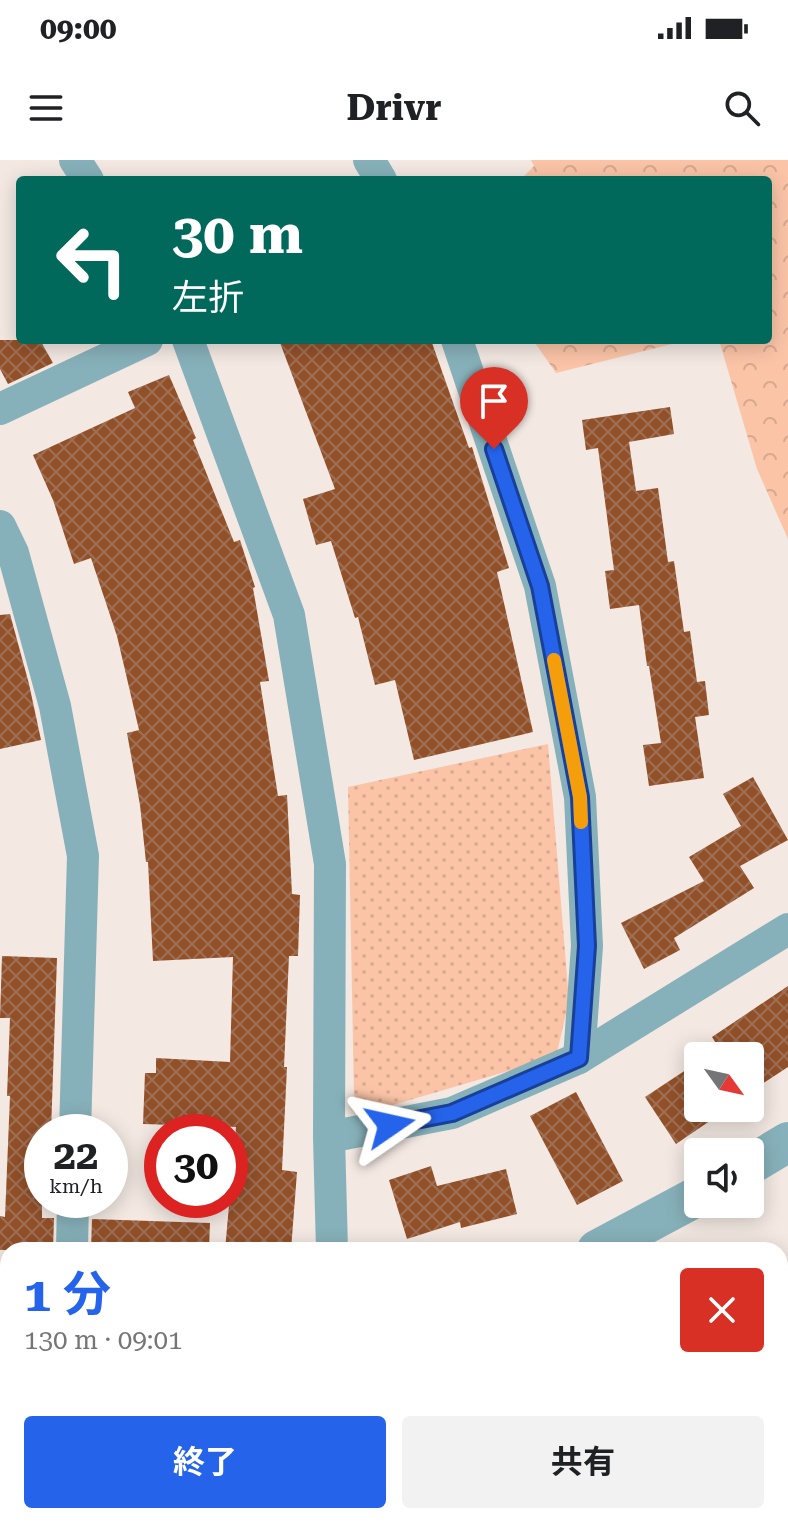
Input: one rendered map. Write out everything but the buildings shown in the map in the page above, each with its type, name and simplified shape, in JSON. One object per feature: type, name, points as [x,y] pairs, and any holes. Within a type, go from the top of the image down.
[{"type":"street","points":[[0,409],[138,344]]},
{"type":"street","points":[[189,344],[289,615],[330,864],[332,1242]]},
{"type":"street","points":[[458,344],[540,586],[580,797],[587,946],[579,1058]]},
{"type":"street","points":[[0,526],[13,553],[55,706],[83,856],[76,1114]]},
{"type":"street","points":[[329,1137],[452,1113],[579,1058],[788,929]]},
{"type":"street","points":[[764,1157],[788,1142]]},
{"type":"street","points":[[612,1242],[684,1203]]},
{"type":"street","points":[[72,1242],[73,1218]]},
{"type":"green space","points":[[531,160],[788,160],[788,539],[757,469],[720,344],[772,344],[772,176],[524,176],[534,166]]},
{"type":"green space","points":[[536,344],[672,344],[556,373]]},
{"type":"green space","points":[[548,744],[569,1001],[556,1057],[369,1112],[354,1095],[348,787]]},
{"type":"slow traffic","points":[[554,660],[580,797],[581,822]]},
{"type":"route","points":[[390,1125],[452,1113],[579,1058],[587,946],[580,797],[540,586],[494,449]]}]
